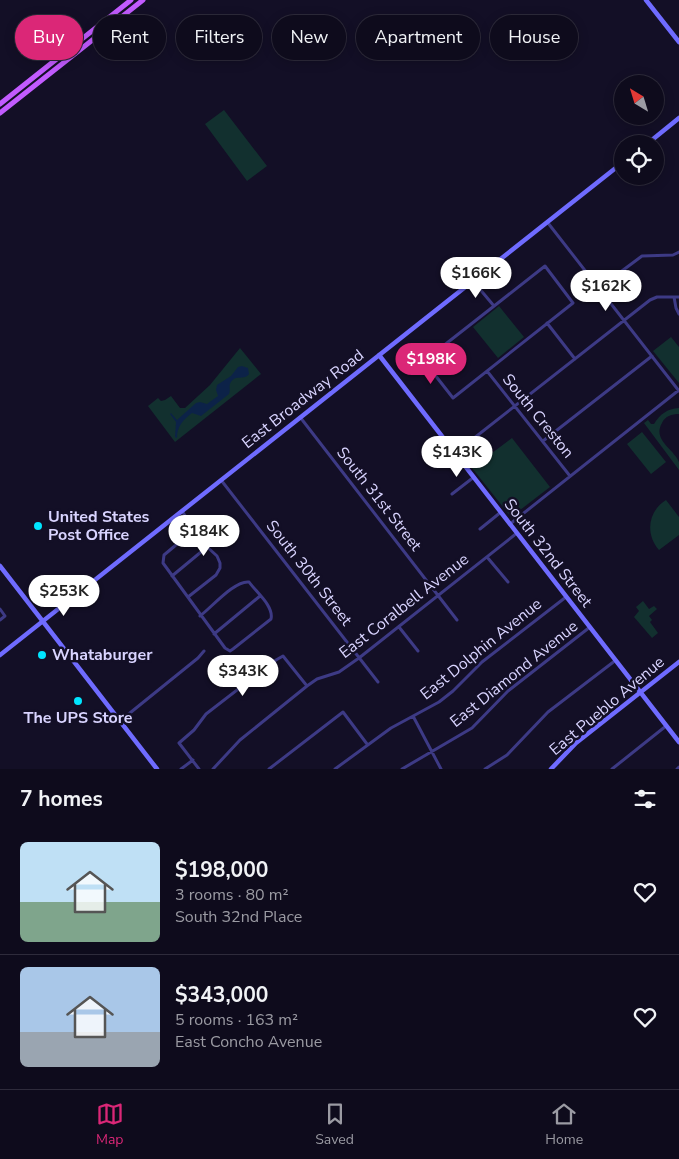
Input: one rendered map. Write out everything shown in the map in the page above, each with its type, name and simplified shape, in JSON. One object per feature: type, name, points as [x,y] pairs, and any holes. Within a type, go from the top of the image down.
[{"type":"main road","points":[[0,104],[131,0]]},
{"type":"main road","points":[[0,113],[143,0]]},
{"type":"main road","points":[[646,0],[679,42]]},
{"type":"main road","points":[[32,79],[36,85]]},
{"type":"main road","points":[[658,135],[679,118]]},
{"type":"main road","name":"East Broadway Road","points":[[0,655],[614,169]]},
{"type":"main road","name":"South 32nd Street","points":[[379,355],[679,742]]},
{"type":"main road","points":[[0,566],[157,769]]},
{"type":"main road","name":"East Pueblo Avenue","points":[[551,769],[576,743],[679,662]]},
{"type":"street","points":[[510,524],[679,390],[548,223]]},
{"type":"street","points":[[599,288],[642,256],[673,255],[679,252]]},
{"type":"street","points":[[544,266],[573,303],[547,323],[453,398],[424,361],[544,266]]},
{"type":"street","points":[[473,280],[494,306]]},
{"type":"street","points":[[455,453],[657,297],[679,296]]},
{"type":"street","points":[[674,297],[679,314]]},
{"type":"street","points":[[547,323],[575,359]]},
{"type":"street","points":[[543,441],[652,356]]},
{"type":"street","name":"South Creston","points":[[487,371],[570,476]]},
{"type":"street","name":"South 31st Street","points":[[300,417],[457,620]]},
{"type":"street","points":[[425,458],[446,442]]},
{"type":"street","points":[[452,494],[474,477]]},
{"type":"street","name":"South 30th Street","points":[[221,480],[378,682]]},
{"type":"street","points":[[182,511],[220,563],[220,568],[216,575],[188,598]]},
{"type":"street","points":[[480,529],[501,512]]},
{"type":"street","points":[[195,529],[164,555],[163,563],[200,616],[225,648],[230,651],[271,619],[271,612],[248,582],[240,583],[200,616]]},
{"type":"street","name":"East Coralbell Avenue","points":[[213,769],[240,740],[307,686],[317,679],[339,672],[359,658],[517,533]]},
{"type":"street","points":[[172,576],[207,547]]},
{"type":"street","points":[[487,557],[508,582]]},
{"type":"street","points":[[214,634],[260,596]]},
{"type":"street","name":"East Dolphin Avenue","points":[[335,769],[367,744],[439,702],[482,662],[566,596]]},
{"type":"street","points":[[0,609],[6,616],[0,620]]},
{"type":"street","points":[[399,627],[418,651]]},
{"type":"street","name":"East Diamond Avenue","points":[[402,769],[472,728],[508,691],[590,627]]},
{"type":"street","points":[[120,721],[198,658],[204,651]]},
{"type":"street","points":[[199,769],[179,743],[194,730],[206,714],[276,660],[283,656],[307,686]]},
{"type":"street","points":[[485,769],[507,755],[548,712],[616,660]]},
{"type":"street","points":[[269,769],[343,712],[367,744]]},
{"type":"street","points":[[413,716],[441,769]]},
{"type":"street","points":[[612,769],[666,726]]},
{"type":"street","points":[[181,769],[193,760]]},
{"type":"green space","points":[[224,110],[267,166],[247,181],[205,124]]},
{"type":"green space","points":[[499,306],[524,337],[498,358],[473,327]]},
{"type":"green space","points":[[671,337],[679,347],[679,383],[653,351]]},
{"type":"green space","points":[[240,348],[261,374],[175,442],[148,406],[158,398],[161,401],[171,396],[180,408],[185,408],[210,385]]},
{"type":"green space","points":[[679,408],[679,414],[671,415],[663,421],[660,434],[679,462],[679,470],[644,423],[648,420],[651,424],[654,424],[664,413]]},
{"type":"green space","points":[[642,432],[666,462],[651,474],[627,444]]},
{"type":"green space","points":[[512,438],[550,487],[511,517],[472,468]]},
{"type":"green space","points":[[666,500],[679,517],[679,535],[659,550],[652,537],[650,523],[655,510]]},
{"type":"green space","points":[[643,601],[649,609],[654,606],[657,609],[649,616],[652,620],[650,622],[658,633],[652,638],[634,617],[639,611],[636,607]]},
{"type":"water","points":[[238,367],[248,368],[249,374],[233,380],[230,385],[229,394],[201,416],[192,413],[183,421],[179,427],[177,438],[175,437],[176,422],[170,414],[177,420],[196,403],[207,404],[218,396],[217,385],[231,376]]},
{"type":"place","name":"United States Post Office","points":[[38,526]]},
{"type":"place","name":"Whataburger","points":[[42,655]]},
{"type":"place","name":"The UPS Store","points":[[78,701]]}]
